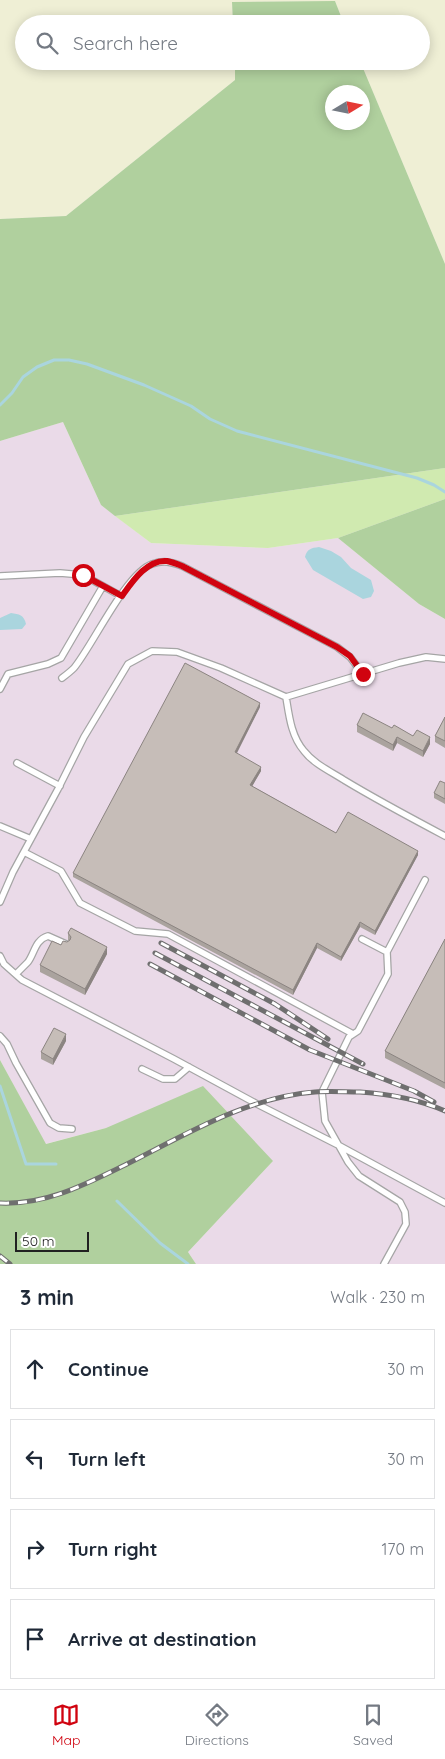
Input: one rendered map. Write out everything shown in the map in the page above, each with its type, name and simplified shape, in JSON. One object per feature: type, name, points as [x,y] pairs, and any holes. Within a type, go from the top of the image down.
[{"type":"lane","points":[[62,678],[74,668],[136,577],[150,565],[166,561],[182,566],[337,647],[350,656],[363,674]]},
{"type":"lane","points":[[0,576],[60,573],[83,575],[122,596]]},
{"type":"lane","points":[[0,689],[8,674],[48,664],[61,658],[103,586]]},
{"type":"lane","points":[[0,902],[13,872],[60,786],[84,737],[128,664],[152,651],[178,652],[222,668],[286,697],[399,662],[426,658],[445,659]]},
{"type":"lane","points":[[286,697],[290,721],[296,740],[304,751],[318,764],[445,836]]},
{"type":"lane","points":[[17,763],[60,786]]},
{"type":"lane","points":[[0,826],[31,839]]},
{"type":"lane","points":[[24,852],[61,871],[80,904],[135,931],[168,934],[353,1034]]},
{"type":"lane","points":[[384,1264],[406,1224],[405,1212],[400,1202],[359,1176],[338,1145],[325,1121],[322,1092],[349,1037],[358,1031],[388,974],[387,952],[425,880]]},
{"type":"lane","points":[[16,974],[28,961],[37,943],[42,938],[48,936],[66,944]]},
{"type":"lane","points":[[362,939],[387,952]]},
{"type":"lane","points":[[0,956],[4,964],[22,980],[445,1203]]},
{"type":"lane","points":[[0,1036],[7,1044],[50,1123],[59,1128],[72,1129]]},
{"type":"lane","points":[[142,1069],[163,1079],[175,1079],[189,1067]]},
{"type":"shaded area","points":[[63,422],[101,505],[151,543],[268,548],[338,538],[419,604],[445,619],[445,1264],[196,1264],[188,1252],[273,1161],[106,1128],[45,1144],[0,1060],[0,441]]},
{"type":"green space","points":[[0,0],[445,0],[445,264],[364,70],[430,70],[430,15],[340,15],[335,1],[232,2],[233,15],[15,15],[15,70],[235,70],[235,80],[66,216],[0,219]]},
{"type":"green space","points":[[335,1],[340,15],[233,15],[232,2]]},
{"type":"green space","points":[[235,70],[364,70],[445,264],[445,468],[115,516],[101,505],[63,422],[0,441],[0,219],[66,216],[235,80]]},
{"type":"green space","points":[[445,468],[445,499],[338,538],[268,548],[151,543],[115,516]]},
{"type":"green space","points":[[445,499],[445,619],[419,604],[338,538]]},
{"type":"green space","points":[[0,1060],[46,1144],[106,1128],[203,1086],[273,1161],[188,1252],[196,1264],[0,1264]]},
{"type":"water","points":[[319,547],[341,557],[351,568],[371,580],[374,591],[371,597],[363,599],[313,570],[305,557],[310,549]]},
{"type":"water","points":[[11,613],[21,616],[26,624],[22,629],[0,630],[0,618]]},
{"type":"building","points":[[185,663],[260,703],[235,752],[261,767],[250,785],[336,833],[348,812],[418,851],[375,931],[360,922],[341,957],[317,943],[293,990],[73,873]]},
{"type":"building","points":[[363,713],[392,728],[394,725],[413,736],[417,730],[430,737],[423,751],[397,737],[393,745],[357,725]]},
{"type":"building","points":[[445,717],[445,741],[435,736]]},
{"type":"building","points":[[440,781],[445,783],[445,799],[434,793]]},
{"type":"building","points":[[71,928],[107,947],[85,989],[40,965],[52,941],[61,945],[63,941],[67,942],[70,940],[71,937],[68,933]]},
{"type":"building","points":[[445,939],[445,1083],[385,1051]]},
{"type":"building","points":[[54,1028],[66,1034],[53,1059],[41,1052]]},
{"type":"waterway","points":[[0,405],[12,393],[23,377],[37,367],[54,360],[69,360],[87,364],[144,385],[191,406],[210,419],[237,431],[417,478],[445,492]]},
{"type":"waterway","points":[[0,1086],[26,1164],[56,1164]]},
{"type":"waterway","points":[[117,1201],[160,1243],[188,1264]]},
{"type":"railway","points":[[161,943],[275,1004],[328,1039]]},
{"type":"railway","points":[[155,953],[363,1064]]},
{"type":"railway","points":[[150,964],[310,1050],[414,1091],[434,1102]]},
{"type":"railway","points":[[0,1203],[33,1201],[64,1192],[110,1172],[217,1119],[265,1101],[290,1095],[321,1092],[371,1093],[414,1100],[445,1111]]},
{"type":"railway","points":[[0,1256],[10,1264]]},
{"type":"route","points":[[83,575],[122,596],[136,577],[150,565],[166,561],[182,566],[337,647],[350,656],[363,674]]}]
